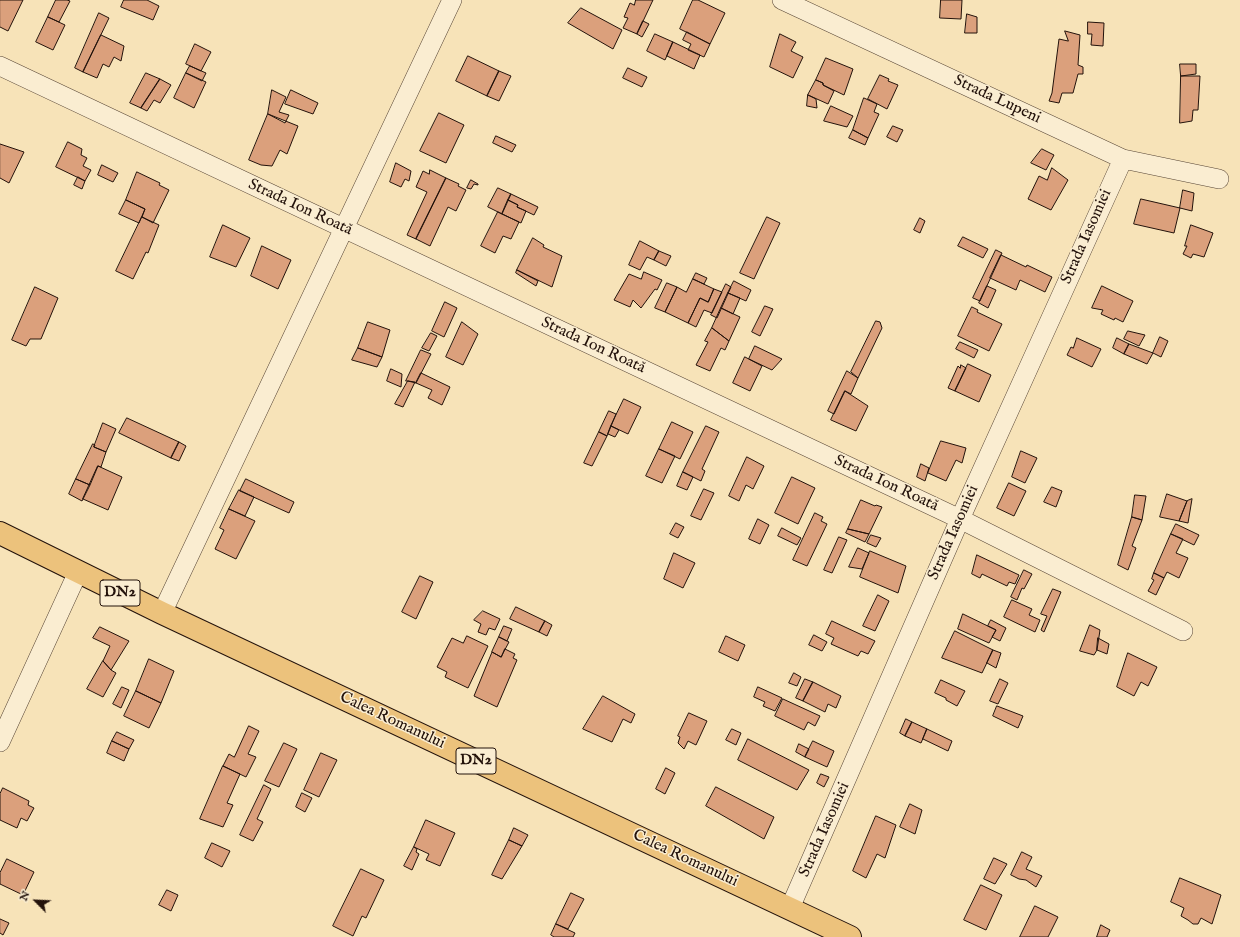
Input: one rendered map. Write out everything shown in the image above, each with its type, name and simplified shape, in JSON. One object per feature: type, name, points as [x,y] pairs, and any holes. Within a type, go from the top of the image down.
[{"type":"main road","name":"Calea Romanului","points":[[0,534],[162,613],[850,937]]},
{"type":"street","points":[[162,613],[452,0]]},
{"type":"street","name":"Strada Lupeni","points":[[782,0],[1123,159],[1218,179]]},
{"type":"street","name":"Strada Ion Roată","points":[[0,66],[960,519],[1183,631]]},
{"type":"street","name":"Strada Iasomiei","points":[[790,908],[960,519],[1123,159]]},
{"type":"street","points":[[0,742],[78,572]]},
{"type":"building","points":[[0,0],[23,0],[8,31],[0,27]]},
{"type":"building","points":[[56,0],[70,1],[59,22],[48,17]]},
{"type":"building","points":[[124,0],[147,0],[159,6],[153,20],[121,7]]},
{"type":"building","points":[[636,0],[653,0],[637,34],[623,28],[628,18],[624,17],[630,3],[634,5]]},
{"type":"building","points":[[693,0],[698,0],[725,13],[710,44],[680,29]]},
{"type":"building","points":[[941,0],[962,0],[961,19],[940,18]]},
{"type":"building","points":[[581,8],[622,30],[613,49],[568,23]]},
{"type":"building","points":[[99,13],[109,18],[83,72],[75,68]]},
{"type":"building","points":[[967,14],[977,17],[977,33],[965,33]]},
{"type":"building","points":[[48,17],[65,25],[53,50],[36,42]]},
{"type":"building","points":[[643,21],[649,24],[642,37],[637,34]]},
{"type":"building","points":[[1088,22],[1104,23],[1103,46],[1091,45],[1092,34],[1088,34]]},
{"type":"building","points":[[1065,31],[1080,35],[1078,65],[1083,67],[1083,74],[1078,74],[1073,93],[1062,93],[1059,103],[1049,101],[1052,93],[1059,39],[1068,41]]},
{"type":"building","points":[[687,32],[710,44],[704,57],[688,50],[691,44],[683,40]]},
{"type":"building","points":[[655,34],[673,42],[665,60],[647,51]]},
{"type":"building","points":[[780,34],[796,42],[791,51],[803,57],[793,78],[770,67]]},
{"type":"building","points":[[101,35],[124,46],[121,61],[114,57],[109,67],[103,64],[97,78],[83,72]]},
{"type":"building","points":[[673,42],[700,55],[694,69],[667,56]]},
{"type":"building","points":[[195,44],[211,52],[201,71],[186,64]]},
{"type":"building","points":[[468,56],[499,71],[487,96],[456,81]]},
{"type":"building","points":[[826,58],[853,69],[844,95],[816,80]]},
{"type":"building","points":[[1180,64],[1196,64],[1196,74],[1181,76]]},
{"type":"building","points":[[190,66],[206,73],[202,81],[186,73]]},
{"type":"building","points":[[628,68],[647,77],[642,87],[623,78]]},
{"type":"building","points":[[499,71],[511,76],[499,101],[487,96]]},
{"type":"building","points":[[146,73],[160,79],[141,108],[130,103]]},
{"type":"building","points":[[186,73],[206,82],[194,108],[174,98]]},
{"type":"building","points":[[880,75],[889,79],[888,81],[898,85],[887,109],[868,99]]},
{"type":"building","points":[[1181,76],[1200,76],[1198,110],[1193,110],[1192,121],[1180,123]]},
{"type":"building","points":[[160,79],[171,85],[160,103],[154,100],[147,111],[141,108]]},
{"type":"building","points":[[816,80],[834,91],[828,104],[808,95]]},
{"type":"building","points":[[272,90],[286,97],[279,112],[289,115],[285,123],[268,114]]},
{"type":"building","points":[[291,90],[318,103],[313,114],[285,104]]},
{"type":"building","points":[[808,95],[816,99],[817,108],[807,106]]},
{"type":"building","points":[[864,98],[877,104],[874,112],[879,114],[868,138],[853,130]]},
{"type":"building","points":[[831,106],[853,116],[847,127],[824,121]]},
{"type":"building","points":[[439,113],[464,125],[446,163],[420,151]]},
{"type":"building","points":[[268,114],[298,126],[287,154],[280,150],[272,166],[261,165],[249,160]]},
{"type":"building","points":[[893,126],[903,130],[897,142],[887,137]]},
{"type":"building","points":[[853,130],[868,138],[865,145],[849,138]]},
{"type":"building","points":[[496,136],[516,145],[512,152],[493,143]]},
{"type":"building","points":[[68,142],[82,149],[81,155],[87,158],[83,166],[91,170],[85,181],[56,167]]},
{"type":"building","points":[[0,144],[24,152],[9,183],[0,178]]},
{"type":"building","points":[[1042,149],[1054,155],[1046,170],[1031,163]]},
{"type":"building","points":[[396,163],[411,171],[409,181],[405,179],[401,187],[390,182]]},
{"type":"building","points":[[102,165],[118,173],[113,182],[98,175]]},
{"type":"building","points":[[1052,168],[1068,180],[1051,210],[1028,199],[1039,176],[1047,180]]},
{"type":"building","points":[[430,170],[446,178],[416,239],[407,235],[427,192],[416,187],[423,171],[429,174]]},
{"type":"building","points":[[137,172],[160,183],[159,185],[169,190],[153,223],[142,217],[145,209],[126,200]]},
{"type":"building","points":[[78,177],[85,181],[82,189],[74,185]]},
{"type":"building","points":[[446,178],[459,184],[458,186],[466,190],[456,211],[448,207],[430,246],[416,239]]},
{"type":"building","points":[[471,180],[478,185],[474,184],[471,189],[467,188]]},
{"type":"building","points":[[498,188],[511,194],[502,214],[488,207]]},
{"type":"building","points":[[1183,190],[1194,193],[1192,211],[1180,208]]},
{"type":"building","points":[[511,194],[538,207],[534,215],[517,207],[518,205],[508,200]]},
{"type":"building","points":[[1141,199],[1180,208],[1174,233],[1134,224]]},
{"type":"building","points":[[126,200],[145,209],[139,223],[119,214]]},
{"type":"building","points":[[508,200],[518,205],[517,207],[526,211],[521,223],[502,214]]},
{"type":"building","points":[[498,212],[519,222],[511,239],[503,236],[495,253],[481,246]]},
{"type":"building","points":[[142,217],[159,225],[148,253],[146,252],[133,279],[116,271]]},
{"type":"building","points":[[767,217],[780,223],[754,279],[740,273]]},
{"type":"building","points":[[920,218],[925,221],[920,233],[914,230]]},
{"type":"building","points":[[223,225],[250,238],[236,267],[210,257]]},
{"type":"building","points":[[1191,225],[1213,233],[1204,257],[1193,254],[1191,258],[1183,254],[1187,246],[1185,246]]},
{"type":"building","points":[[963,237],[988,249],[983,258],[958,246]]},
{"type":"building","points":[[533,238],[544,245],[543,247],[562,256],[552,287],[517,270]]},
{"type":"building","points":[[640,241],[659,251],[654,260],[647,257],[640,270],[629,265]]},
{"type":"building","points":[[262,246],[291,260],[278,289],[251,276]]},
{"type":"building","points":[[996,250],[1002,253],[980,301],[973,298]]},
{"type":"building","points":[[659,251],[671,256],[666,266],[654,260]]},
{"type":"building","points":[[1001,255],[1052,277],[1045,292],[1020,280],[1016,290],[990,278]]},
{"type":"building","points":[[517,270],[538,281],[536,286],[516,273]]},
{"type":"building","points":[[644,272],[662,280],[657,290],[655,289],[641,308],[633,300],[630,307],[614,300],[629,274],[641,279]]},
{"type":"building","points":[[696,273],[707,278],[704,284],[693,279]]},
{"type":"building","points":[[693,279],[714,289],[708,302],[700,298],[688,323],[665,312],[677,287],[686,292]]},
{"type":"building","points":[[734,281],[751,290],[746,301],[728,293]]},
{"type":"building","points":[[667,283],[677,287],[665,312],[655,308]]},
{"type":"building","points":[[726,284],[731,287],[717,318],[711,315]]},
{"type":"building","points":[[987,286],[996,290],[988,308],[979,303]]},
{"type":"building","points":[[1102,286],[1133,301],[1123,322],[1101,314],[1103,310],[1092,308]]},
{"type":"building","points":[[35,287],[58,298],[41,339],[30,339],[26,346],[12,340]]},
{"type":"building","points":[[714,289],[722,292],[712,313],[704,310],[696,327],[688,323],[700,298],[708,302]]},
{"type":"building","points":[[728,293],[740,298],[733,314],[721,308]]},
{"type":"building","points":[[445,302],[457,308],[444,337],[432,331]]},
{"type":"building","points":[[765,306],[773,309],[760,336],[752,332]]},
{"type":"building","points":[[972,307],[978,310],[977,312],[1002,324],[989,351],[958,336]]},
{"type":"building","points":[[721,308],[740,317],[729,341],[712,328]]},
{"type":"building","points":[[876,321],[880,322],[882,328],[858,378],[851,372]]},
{"type":"building","points":[[368,322],[390,330],[382,357],[358,348]]},
{"type":"building","points":[[462,322],[478,334],[463,365],[446,357]]},
{"type":"building","points":[[712,328],[729,341],[725,350],[721,348],[710,371],[696,365],[708,342],[705,341]]},
{"type":"building","points":[[1128,331],[1145,335],[1139,346],[1124,339]]},
{"type":"building","points":[[431,333],[437,336],[429,351],[422,348]]},
{"type":"building","points":[[1160,337],[1168,341],[1161,357],[1153,353]]},
{"type":"building","points":[[1077,338],[1101,349],[1092,367],[1067,355],[1071,347],[1073,348]]},
{"type":"building","points":[[1117,338],[1129,344],[1124,354],[1113,348]]},
{"type":"building","points":[[960,342],[978,350],[974,358],[956,349]]},
{"type":"building","points":[[1129,344],[1153,353],[1147,364],[1124,354]]},
{"type":"building","points":[[755,346],[782,359],[772,370],[753,361],[749,359]]},
{"type":"building","points":[[358,348],[382,357],[377,367],[352,360]]},
{"type":"building","points":[[421,350],[431,354],[416,383],[406,381]]},
{"type":"building","points":[[745,357],[762,366],[750,391],[733,383]]},
{"type":"building","points":[[968,364],[991,375],[979,402],[955,391]]},
{"type":"building","points":[[961,365],[966,368],[955,391],[948,388],[958,366],[960,368]]},
{"type":"building","points":[[391,369],[402,374],[401,387],[387,381]]},
{"type":"building","points":[[847,371],[858,378],[851,394],[845,391],[834,414],[828,411]]},
{"type":"building","points":[[421,373],[450,387],[442,405],[428,398],[432,390],[416,383]]},
{"type":"building","points":[[408,381],[415,382],[403,407],[395,404]]},
{"type":"building","points":[[845,391],[868,406],[856,431],[831,420]]},
{"type":"building","points":[[624,399],[641,407],[628,434],[611,426]]},
{"type":"building","points":[[609,411],[616,414],[607,436],[599,432]]},
{"type":"building","points":[[127,418],[179,442],[171,458],[119,433]]},
{"type":"building","points":[[672,422],[693,432],[680,459],[659,449]]},
{"type":"building","points":[[103,423],[116,429],[106,452],[94,447]]},
{"type":"building","points":[[611,426],[619,430],[615,437],[608,434]]},
{"type":"building","points":[[706,426],[719,432],[702,469],[705,471],[701,481],[683,472]]},
{"type":"building","points":[[599,432],[607,436],[592,466],[584,463]]},
{"type":"building","points":[[941,441],[966,448],[962,463],[956,460],[946,481],[928,473]]},
{"type":"building","points":[[179,442],[186,446],[179,461],[171,458]]},
{"type":"building","points":[[93,444],[95,445],[94,447],[106,452],[101,467],[98,466],[90,485],[76,479]]},
{"type":"building","points":[[659,449],[675,456],[662,483],[646,476]]},
{"type":"building","points":[[1021,451],[1037,458],[1025,483],[1012,477]]},
{"type":"building","points":[[747,457],[764,466],[753,489],[746,485],[739,501],[729,496]]},
{"type":"building","points":[[921,464],[929,468],[925,481],[917,477]]},
{"type":"building","points":[[98,466],[122,477],[108,510],[83,499]]},
{"type":"building","points":[[683,472],[693,477],[687,490],[677,486]]},
{"type":"building","points":[[792,477],[815,488],[798,524],[775,513]]},
{"type":"building","points":[[76,479],[90,485],[82,501],[69,494]]},
{"type":"building","points":[[246,479],[294,502],[289,513],[240,491]]},
{"type":"building","points":[[1009,483],[1026,491],[1014,516],[997,508]]},
{"type":"building","points":[[1052,487],[1062,491],[1056,507],[1044,502]]},
{"type":"building","points":[[704,489],[714,493],[701,520],[691,516]]},
{"type":"building","points":[[239,490],[254,497],[245,516],[229,509]]},
{"type":"building","points":[[1167,494],[1187,501],[1179,521],[1160,517]]},
{"type":"building","points":[[1135,495],[1146,496],[1142,520],[1132,517]]},
{"type":"building","points":[[1192,499],[1188,523],[1179,521],[1187,501]]},
{"type":"building","points":[[861,500],[875,506],[882,507],[869,534],[848,529]]},
{"type":"building","points":[[229,509],[255,521],[236,559],[215,549],[224,530],[220,528]]},
{"type":"building","points":[[815,513],[823,517],[821,521],[827,524],[807,566],[793,560]]},
{"type":"building","points":[[1132,517],[1142,520],[1132,546],[1136,548],[1128,570],[1118,565]]},
{"type":"building","points":[[758,519],[769,525],[760,544],[749,539]]},
{"type":"building","points":[[676,523],[684,527],[678,538],[670,534]]},
{"type":"building","points":[[1176,524],[1199,535],[1194,545],[1171,534]]},
{"type":"building","points":[[782,528],[801,538],[797,545],[778,536]]},
{"type":"building","points":[[848,529],[869,534],[865,542],[846,533]]},
{"type":"building","points":[[1171,534],[1183,539],[1176,553],[1188,558],[1179,578],[1167,572],[1164,578],[1154,573]]},
{"type":"building","points":[[871,535],[881,538],[876,547],[867,543]]},
{"type":"building","points":[[839,537],[847,540],[832,573],[824,570]]},
{"type":"building","points":[[858,548],[869,553],[862,569],[849,567]]},
{"type":"building","points":[[870,551],[906,566],[898,593],[860,577]]},
{"type":"building","points":[[674,553],[695,563],[683,588],[664,579]]},
{"type":"building","points":[[977,555],[1019,575],[1015,584],[1009,582],[1007,586],[982,574],[980,578],[972,574]]},
{"type":"building","points":[[1024,570],[1032,574],[1024,589],[1022,588],[1017,600],[1011,597]]},
{"type":"building","points":[[1154,573],[1164,578],[1156,595],[1148,591],[1154,580],[1152,579]]},
{"type":"building","points":[[420,576],[433,582],[416,619],[402,612]]},
{"type":"building","points":[[1053,589],[1061,592],[1044,632],[1041,630],[1047,616],[1041,614]]},
{"type":"building","points":[[878,595],[889,601],[875,631],[863,626]]},
{"type":"building","points":[[1012,600],[1032,609],[1029,615],[1040,620],[1035,632],[1004,617]]},
{"type":"building","points":[[516,607],[545,621],[539,632],[510,619]]},
{"type":"building","points":[[483,611],[500,619],[495,630],[489,628],[486,635],[478,632],[481,624],[474,620]]},
{"type":"building","points":[[963,614],[996,630],[989,643],[958,629]]},
{"type":"building","points":[[991,620],[1006,628],[1000,641],[992,637],[996,630],[988,626]]},
{"type":"building","points":[[545,621],[552,625],[547,636],[539,632]]},
{"type":"building","points":[[832,621],[875,641],[868,654],[861,651],[858,656],[831,644],[834,638],[826,634]]},
{"type":"building","points":[[1090,625],[1100,630],[1097,650],[1094,655],[1080,651]]},
{"type":"building","points":[[504,626],[512,629],[507,641],[499,637]]},
{"type":"building","points":[[100,627],[129,641],[111,670],[103,661],[110,646],[93,638]]},
{"type":"building","points":[[955,631],[993,650],[982,673],[942,658]]},
{"type":"building","points":[[814,635],[827,642],[822,651],[809,645]]},
{"type":"building","points":[[467,636],[488,646],[468,688],[445,677],[447,672],[437,667],[452,638],[463,643]]},
{"type":"building","points":[[726,636],[745,645],[738,661],[719,652]]},
{"type":"building","points":[[499,637],[509,642],[501,657],[492,652]]},
{"type":"building","points":[[1098,638],[1109,644],[1107,654],[1097,650]]},
{"type":"building","points":[[505,649],[515,654],[513,658],[517,660],[497,707],[474,696],[492,652],[501,657]]},
{"type":"building","points":[[993,650],[1001,653],[996,668],[987,663]]},
{"type":"building","points":[[1128,653],[1157,667],[1148,686],[1141,682],[1134,696],[1117,687]]},
{"type":"building","points":[[149,659],[174,671],[161,703],[136,691]]},
{"type":"building","points":[[103,661],[116,673],[103,697],[87,689]]},
{"type":"building","points":[[794,673],[801,677],[797,686],[789,683]]},
{"type":"building","points":[[805,679],[813,682],[803,701],[796,698]]},
{"type":"building","points":[[1000,679],[1008,683],[998,704],[990,701]]},
{"type":"building","points":[[941,680],[965,691],[957,706],[946,700],[946,698],[935,693]]},
{"type":"building","points":[[813,682],[841,696],[836,708],[828,704],[825,712],[803,701]]},
{"type":"building","points":[[122,687],[129,690],[121,708],[113,704]]},
{"type":"building","points":[[758,687],[782,698],[775,711],[763,706],[765,702],[754,697]]},
{"type":"building","points":[[136,691],[161,703],[149,728],[124,716]]},
{"type":"building","points":[[603,696],[635,714],[631,723],[623,719],[612,742],[583,729]]},
{"type":"building","points":[[783,699],[820,716],[815,726],[808,722],[804,730],[775,716]]},
{"type":"building","points":[[997,706],[1023,716],[1018,728],[993,716]]},
{"type":"building","points":[[689,713],[707,721],[696,745],[688,741],[684,749],[678,743],[680,737],[678,736]]},
{"type":"building","points":[[906,719],[912,722],[905,736],[900,733]]},
{"type":"building","points":[[912,722],[927,729],[921,743],[905,736]]},
{"type":"building","points":[[249,726],[259,731],[248,754],[256,757],[246,777],[223,766],[229,754],[234,757]]},
{"type":"building","points":[[732,729],[741,733],[736,745],[726,740]]},
{"type":"building","points":[[927,729],[952,741],[948,751],[923,739]]},
{"type":"building","points":[[117,732],[134,740],[129,749],[112,741]]},
{"type":"building","points":[[748,739],[809,770],[797,790],[738,760]]},
{"type":"building","points":[[112,741],[129,749],[124,761],[107,753]]},
{"type":"building","points":[[813,741],[834,751],[827,767],[805,757]]},
{"type":"building","points":[[284,743],[297,749],[279,787],[265,781]]},
{"type":"building","points":[[799,744],[809,749],[805,757],[796,752]]},
{"type":"building","points":[[321,753],[337,760],[319,797],[304,790]]},
{"type":"building","points":[[223,766],[240,774],[227,803],[233,805],[223,827],[200,819]]},
{"type":"building","points":[[666,768],[675,773],[665,794],[656,789]]},
{"type":"building","points":[[821,774],[829,777],[824,787],[817,783]]},
{"type":"building","points":[[264,785],[271,789],[257,819],[263,822],[253,841],[240,835]]},
{"type":"building","points":[[716,787],[774,817],[764,839],[706,806]]},
{"type":"building","points":[[3,788],[29,801],[28,805],[34,808],[27,821],[21,818],[17,828],[0,820],[0,794]]},
{"type":"building","points":[[302,793],[312,798],[305,812],[296,807]]},
{"type":"building","points":[[910,804],[922,810],[915,834],[900,827]]},
{"type":"building","points":[[876,816],[896,825],[885,858],[877,854],[866,878],[853,871]]},
{"type":"building","points":[[426,820],[455,833],[440,866],[426,860],[429,854],[414,847]]},
{"type":"building","points":[[514,828],[528,835],[522,846],[509,840]]},
{"type":"building","points":[[509,840],[522,846],[502,879],[492,875]]},
{"type":"building","points":[[212,843],[230,851],[222,867],[205,858]]},
{"type":"building","points":[[414,847],[417,849],[416,852],[419,854],[412,870],[404,866]]},
{"type":"building","points":[[1022,852],[1032,857],[1026,869],[1042,876],[1036,887],[1026,880],[1019,879],[1011,875]]},
{"type":"building","points":[[994,858],[1007,864],[995,884],[984,879]]},
{"type":"building","points":[[7,859],[34,872],[23,895],[0,884],[0,873]]},
{"type":"building","points":[[361,869],[384,880],[366,918],[362,916],[353,936],[333,926]]},
{"type":"building","points":[[1180,878],[1221,895],[1212,924],[1201,918],[1198,924],[1193,924],[1181,916],[1184,908],[1171,902]]},
{"type":"building","points":[[981,885],[1002,895],[986,930],[964,920]]},
{"type":"building","points":[[167,890],[178,895],[171,911],[159,905]]},
{"type":"building","points":[[571,893],[584,899],[568,929],[556,924]]},
{"type":"building","points":[[1035,906],[1058,917],[1048,937],[1020,937]]},
{"type":"building","points":[[0,919],[9,923],[3,935],[0,933]]},
{"type":"building","points":[[556,924],[575,933],[573,937],[554,937],[551,935]]},
{"type":"building","points":[[1101,925],[1110,930],[1107,937],[1097,937]]}]
